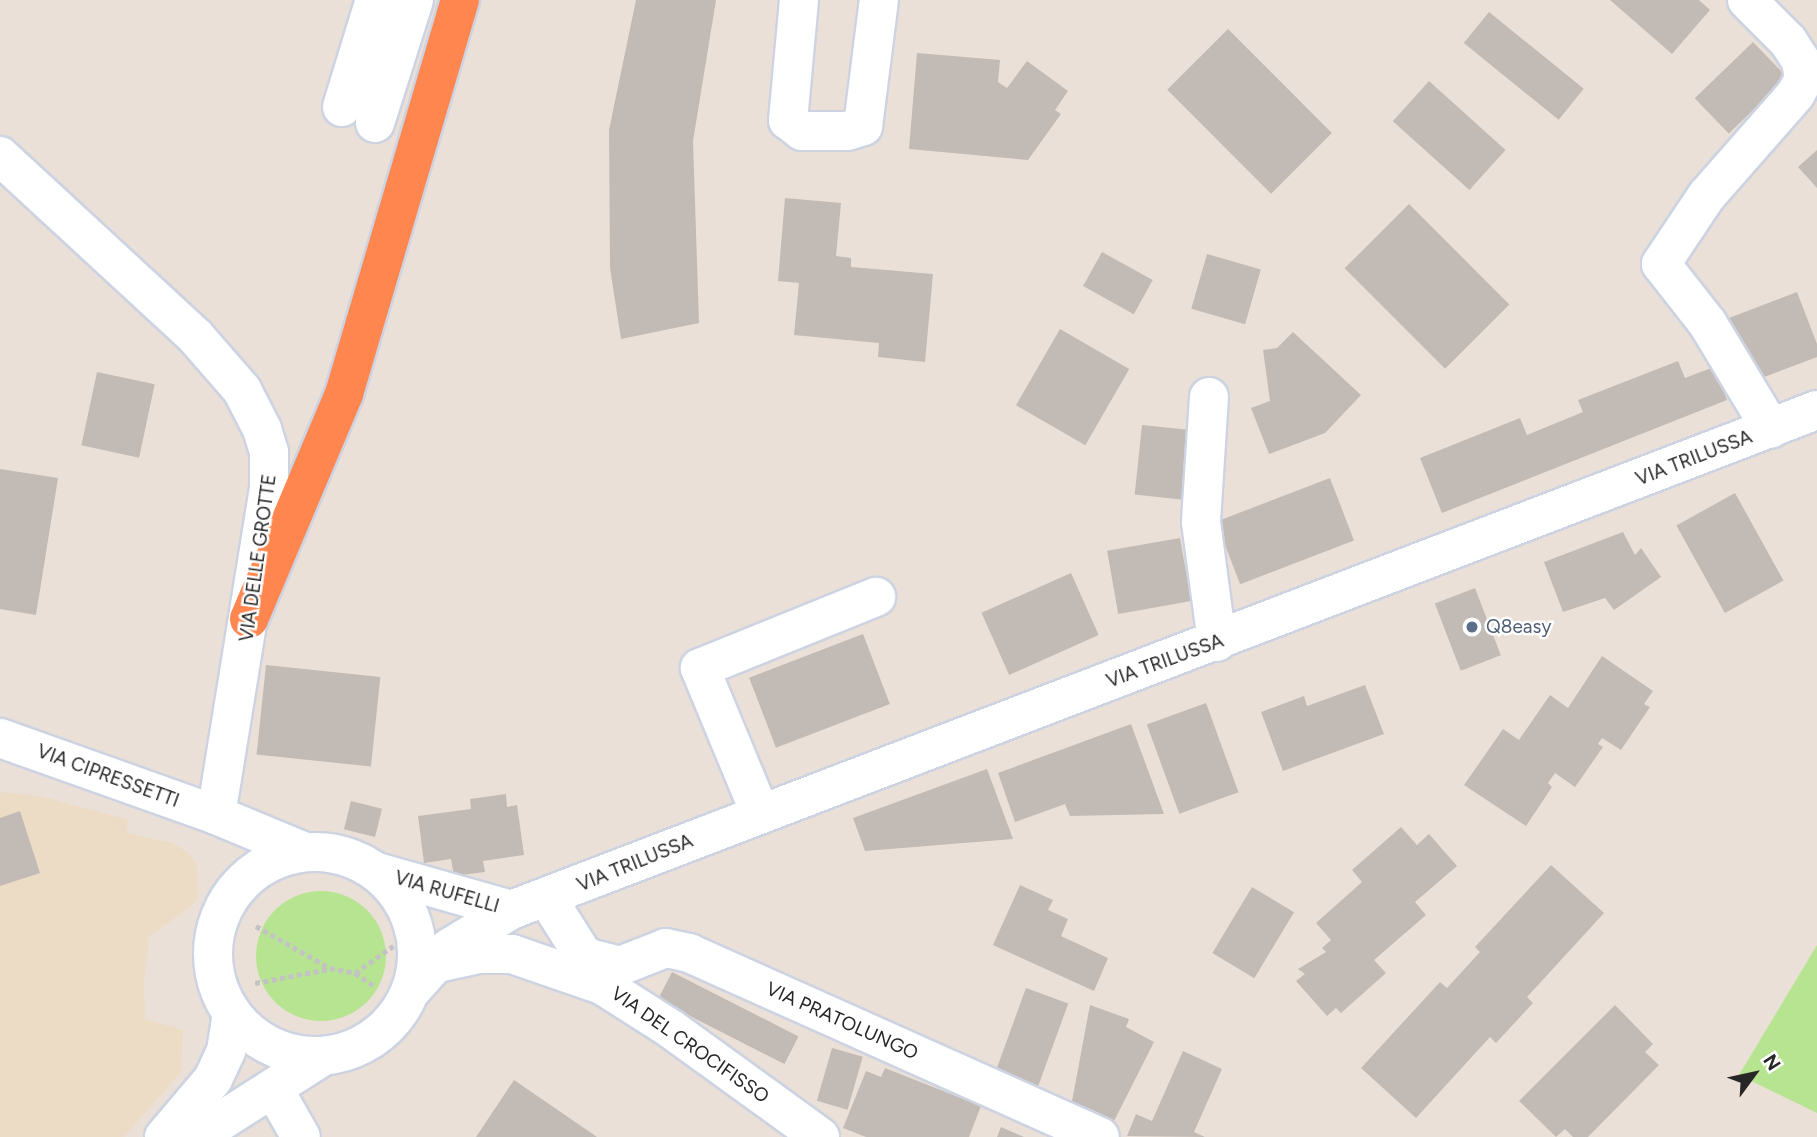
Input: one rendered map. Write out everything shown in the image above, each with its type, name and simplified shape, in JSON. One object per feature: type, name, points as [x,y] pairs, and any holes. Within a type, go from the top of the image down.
[{"type":"highway","points":[[249,620],[350,374],[460,0]]},
{"type":"street","points":[[375,0],[358,115],[414,0]]},
{"type":"street","points":[[799,0],[788,120],[802,131],[847,131],[863,126],[879,0]]},
{"type":"street","points":[[1747,0],[1788,41],[1801,61],[1804,79],[1795,95],[1707,195],[1661,264],[1709,324],[1771,429]]},
{"type":"street","name":"VIA DELLE GROTTE","points":[[0,156],[174,315],[217,359],[253,408],[271,466],[249,620],[216,815]]},
{"type":"street","points":[[1209,397],[1201,522],[1217,642]]},
{"type":"street","name":"VIA TRILUSSA","points":[[511,911],[760,813],[1217,642],[1817,410]]},
{"type":"street","points":[[760,813],[700,668],[876,597]]},
{"type":"street","name":"VIA CIPRESSETTI","points":[[0,738],[216,815],[305,852]]},
{"type":"street","points":[[216,815],[236,847],[240,884]]},
{"type":"street","points":[[196,1137],[323,1056],[374,1038],[389,1025],[417,960],[414,927],[400,897],[377,872],[342,856],[305,852],[270,863],[240,884],[225,906],[213,951],[215,976],[232,1013],[257,1038],[278,1048],[323,1056]]},
{"type":"street","name":"VIA RUFELLI","points":[[377,872],[511,911]]},
{"type":"street","points":[[547,898],[592,970]]},
{"type":"street","name":"VIA RUFELLI","points":[[408,983],[511,911]]},
{"type":"street","name":"VIA PRATOLUNGO","points":[[592,970],[620,966],[666,948],[689,953],[1100,1137]]},
{"type":"street","name":"VIA DEL CROCIFISSO","points":[[408,983],[479,954],[512,954],[592,970],[820,1137]]},
{"type":"street","points":[[164,1137],[212,1079],[226,1051],[232,1013]]},
{"type":"street","points":[[273,1088],[301,1137]]},
{"type":"path","points":[[256,926],[330,968],[408,983]]},
{"type":"path","points":[[355,973],[393,946]]},
{"type":"path","points":[[254,983],[330,968]]},
{"type":"shaded area","points":[[0,792],[40,796],[129,820],[126,833],[173,843],[190,854],[197,866],[198,896],[191,907],[149,936],[144,982],[145,1019],[183,1030],[182,1071],[124,1137],[0,1137]]},
{"type":"green space","points":[[321,891],[346,896],[367,910],[381,931],[386,956],[381,981],[367,1002],[346,1016],[321,1021],[296,1016],[275,1002],[261,981],[256,956],[261,931],[275,910],[296,896]]},
{"type":"green space","points":[[1817,945],[1817,1113],[1739,1075]]},
{"type":"building","points":[[636,0],[716,0],[693,141],[699,323],[621,339],[610,268],[609,130]]},
{"type":"building","points":[[1610,0],[1699,0],[1710,10],[1672,54]]},
{"type":"building","points":[[1489,12],[1584,89],[1559,120],[1464,43]]},
{"type":"building","points":[[1228,29],[1332,133],[1271,194],[1167,90]]},
{"type":"building","points":[[1753,42],[1787,77],[1729,134],[1695,98]]},
{"type":"building","points":[[917,53],[1000,60],[998,82],[1007,88],[1027,61],[1068,91],[1055,110],[1061,114],[1028,160],[909,149]]},
{"type":"building","points":[[1429,81],[1506,150],[1469,190],[1393,121]]},
{"type":"building","points":[[1817,150],[1817,188],[1798,167]]},
{"type":"building","points":[[785,198],[841,203],[836,256],[851,258],[851,267],[933,274],[925,362],[878,357],[879,343],[794,335],[799,283],[778,281]]},
{"type":"building","points":[[1409,204],[1509,304],[1445,369],[1345,268]]},
{"type":"building","points":[[1102,252],[1153,280],[1134,314],[1083,286]]},
{"type":"building","points":[[1207,254],[1261,269],[1245,324],[1191,309]]},
{"type":"building","points":[[1797,292],[1817,344],[1817,357],[1754,381],[1729,318]]},
{"type":"building","points":[[1060,329],[1129,369],[1085,445],[1016,405]]},
{"type":"building","points":[[1293,332],[1361,395],[1325,433],[1269,454],[1251,408],[1270,401],[1263,350],[1277,348]]},
{"type":"building","points":[[1678,361],[1685,378],[1714,367],[1727,400],[1442,513],[1420,458],[1520,418],[1527,435],[1583,412],[1578,400]]},
{"type":"building","points":[[97,372],[155,384],[139,458],[81,445]]},
{"type":"building","points":[[1142,425],[1193,430],[1185,500],[1135,495]]},
{"type":"building","points":[[0,469],[58,478],[36,615],[0,609]]},
{"type":"building","points":[[1330,478],[1354,541],[1240,584],[1216,522]]},
{"type":"building","points":[[1735,493],[1783,580],[1725,613],[1676,525]]},
{"type":"building","points":[[1623,532],[1635,555],[1641,548],[1661,577],[1614,610],[1605,598],[1563,612],[1544,562]]},
{"type":"building","points":[[1180,538],[1191,601],[1118,614],[1107,551]]},
{"type":"building","points":[[1071,573],[1099,635],[1009,675],[981,613]]},
{"type":"building","points":[[1475,588],[1501,655],[1461,671],[1435,603]]},
{"type":"building","points":[[863,634],[890,704],[776,748],[749,678]]},
{"type":"building","points":[[1602,656],[1653,691],[1644,704],[1650,707],[1621,750],[1602,738],[1598,744],[1603,747],[1575,787],[1555,773],[1548,783],[1552,787],[1526,826],[1464,785],[1503,729],[1519,740],[1550,695],[1568,708]]},
{"type":"building","points":[[266,665],[380,677],[371,767],[257,755]]},
{"type":"building","points":[[1365,685],[1384,734],[1283,771],[1261,712],[1304,696],[1307,706]]},
{"type":"building","points":[[1206,703],[1238,792],[1179,814],[1147,725]]},
{"type":"building","points":[[1131,724],[1164,814],[1070,816],[1065,804],[1015,822],[998,773]]},
{"type":"building","points":[[987,769],[1013,839],[865,851],[853,818]]},
{"type":"building","points":[[506,794],[507,807],[517,805],[524,855],[483,861],[485,872],[454,876],[451,859],[424,863],[418,816],[471,809],[470,799]]},
{"type":"building","points":[[351,801],[382,809],[375,837],[344,829]]},
{"type":"building","points":[[20,811],[40,873],[0,886],[0,818]]},
{"type":"building","points":[[1401,827],[1417,845],[1429,834],[1457,866],[1415,902],[1426,915],[1374,960],[1386,973],[1341,1013],[1336,1008],[1327,1016],[1296,981],[1305,974],[1298,969],[1326,952],[1322,948],[1331,940],[1316,923],[1362,882],[1352,870]]},
{"type":"building","points":[[1551,865],[1604,913],[1527,997],[1533,1003],[1496,1043],[1490,1037],[1416,1118],[1361,1068],[1440,982],[1447,988],[1480,952],[1475,947]]},
{"type":"building","points":[[1020,885],[1053,900],[1048,910],[1068,919],[1061,936],[1108,958],[1094,991],[993,945]]},
{"type":"building","points":[[1252,887],[1294,912],[1254,978],[1212,953]]},
{"type":"building","points":[[672,972],[799,1036],[784,1064],[658,1000]]},
{"type":"building","points":[[1026,988],[1068,1003],[1036,1092],[994,1076]]},
{"type":"building","points":[[1090,1005],[1129,1019],[1126,1027],[1154,1042],[1110,1129],[1070,1112]]},
{"type":"building","points":[[1615,1005],[1653,1044],[1645,1052],[1659,1065],[1588,1137],[1573,1137],[1565,1129],[1556,1137],[1519,1101]]},
{"type":"building","points":[[832,1048],[863,1057],[848,1110],[817,1101]]},
{"type":"building","points":[[1183,1051],[1222,1069],[1194,1132],[1205,1137],[1127,1136],[1136,1114],[1152,1121]]},
{"type":"building","points":[[885,1068],[981,1106],[969,1137],[866,1137],[843,1128],[866,1071],[881,1077]]},
{"type":"building","points":[[514,1080],[597,1137],[476,1137]]},
{"type":"building","points":[[1001,1127],[1024,1137],[997,1137]]},
{"type":"place","name":"Q8easy","points":[[1472,627]]}]
